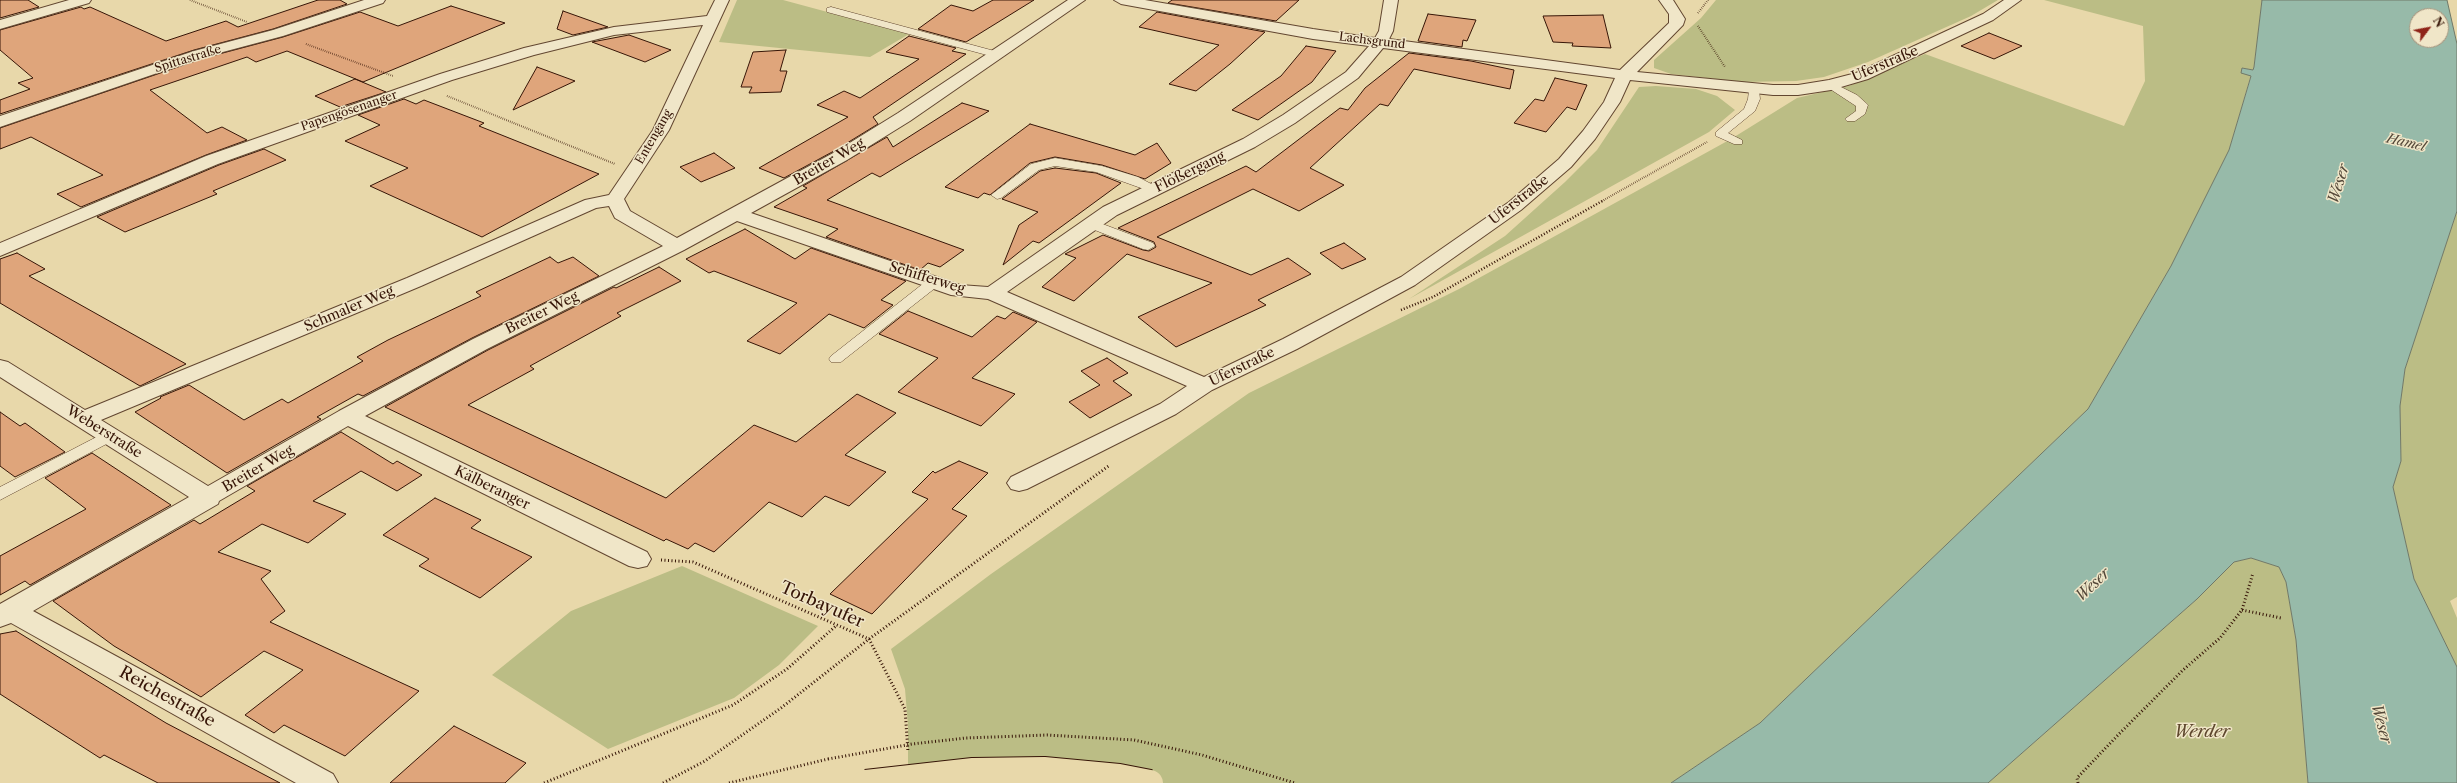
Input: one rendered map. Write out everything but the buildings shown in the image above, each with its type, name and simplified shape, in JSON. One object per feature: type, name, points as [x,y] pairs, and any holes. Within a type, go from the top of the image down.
[{"type":"main road","points":[[866,783],[973,771],[1044,770],[1119,777],[1150,783]]},
{"type":"street","points":[[0,25],[60,3],[84,0]]},
{"type":"street","name":"Spittastraße","points":[[0,122],[198,54],[278,33],[378,0]]},
{"type":"street","name":"Entengang","points":[[615,199],[662,130],[722,0]]},
{"type":"street","name":"Breiter Weg","points":[[5,614],[209,498],[347,416],[480,344],[677,246],[840,156],[998,55],[1078,0]]},
{"type":"street","name":"Lachsgrund","points":[[1121,0],[1258,25],[1624,75]]},
{"type":"street","name":"Flößergang","points":[[992,294],[1110,211],[1249,143],[1289,119],[1352,75],[1380,42],[1386,31],[1390,0]]},
{"type":"street","points":[[1624,75],[1676,25],[1678,19],[1666,0]]},
{"type":"street","name":"Uferstraße","points":[[1019,483],[1168,409],[1204,385],[1290,344],[1408,280],[1515,206],[1565,163],[1589,134],[1612,102],[1624,75],[1747,89],[1798,90],[1831,85],[1862,76],[1988,17],[2014,0]]},
{"type":"street","name":"Papengösenanger","points":[[0,250],[212,160],[446,77],[529,51],[614,31],[652,24],[713,20]]},
{"type":"street","points":[[615,199],[622,214],[677,246]]},
{"type":"street","name":"Schmaler Weg","points":[[84,419],[406,285],[591,204],[615,199]]},
{"type":"street","name":"Schifferweg","points":[[736,214],[958,291],[992,294],[1204,385]]},
{"type":"street","name":"Weberstraße","points":[[0,367],[209,498]]},
{"type":"street","name":"Kälberanger","points":[[347,416],[638,559]]},
{"type":"street","name":"Reichestraße","points":[[5,614],[323,783]]},
{"type":"lane","points":[[831,10],[998,55]]},
{"type":"lane","points":[[1831,85],[1853,97],[1862,105],[1861,112],[1851,119]]},
{"type":"lane","points":[[1738,142],[1720,134],[1749,111],[1754,99],[1747,89]]},
{"type":"lane","points":[[997,195],[1035,167],[1055,162],[1098,169],[1134,180],[1155,189]]},
{"type":"lane","points":[[1092,224],[1148,246]]},
{"type":"lane","points":[[836,359],[934,282]]},
{"type":"lane","points":[[0,494],[110,435]]},
{"type":"path","points":[[1697,25],[1747,89]]},
{"type":"path","points":[[1618,192],[1720,134]]},
{"type":"path","points":[[663,783],[711,757],[781,708],[869,639],[1111,464]]},
{"type":"path","name":"Torbayufer","points":[[638,559],[694,562],[869,639],[904,709],[908,726],[908,757]]},
{"type":"path","points":[[2078,783],[2077,778],[2183,670],[2220,638],[2242,610],[2253,573]]},
{"type":"path","points":[[2242,610],[2281,618]]},
{"type":"path","points":[[544,783],[733,705],[787,669],[836,625]]},
{"type":"path","points":[[729,783],[828,759]]},
{"type":"green space","points":[[737,0],[783,0],[909,34],[870,57],[719,42]]},
{"type":"green space","points":[[1716,0],[1998,0],[1971,16],[1868,62],[1824,77],[1796,81],[1742,82],[1671,74],[1654,68],[1654,60],[1701,18]]},
{"type":"green space","points":[[2044,0],[2262,0],[2254,67],[2253,70],[2242,68],[2251,75],[2229,150],[2171,266],[2088,409],[1760,723],[1671,783],[894,783],[908,765],[908,726],[905,689],[891,649],[991,574],[1249,393],[1459,289],[1731,139],[1797,98],[1849,86],[1925,54],[2124,126],[2145,81],[2143,26]]},
{"type":"green space","points":[[1656,86],[1696,89],[1717,96],[1735,110],[1709,132],[1409,299],[1505,236],[1565,182],[1597,150],[1639,87]]},
{"type":"green space","points":[[2457,211],[2457,597],[2450,601],[2457,618],[2457,667],[2414,579],[2393,487],[2401,461],[2400,406],[2405,369]]},
{"type":"green space","name":"Werder","points":[[2251,558],[2279,567],[2286,582],[2296,640],[2308,783],[1988,783],[2197,599],[2234,562]]},
{"type":"green space","points":[[682,566],[818,626],[779,665],[734,698],[608,749],[492,675],[571,611]]},
{"type":"water","points":[[2262,0],[2447,0],[2449,8],[2409,8],[2409,48],[2449,48],[2449,9],[2457,44],[2457,211],[2405,369],[2400,406],[2401,461],[2393,487],[2414,579],[2457,667],[2457,783],[2308,783],[2296,640],[2286,582],[2279,567],[2251,558],[2234,562],[2197,599],[1988,783],[1671,783],[1760,723],[2088,409],[2171,266],[2229,150],[2251,76],[2241,73],[2242,68],[2253,70]]},
{"type":"water label","name":"Hamel","points":[[2406,143]]},
{"type":"water label","name":"Weser","points":[[2339,184]]},
{"type":"water label","name":"Weser","points":[[2093,585]]},
{"type":"water label","name":"Weser","points":[[2381,724]]}]
